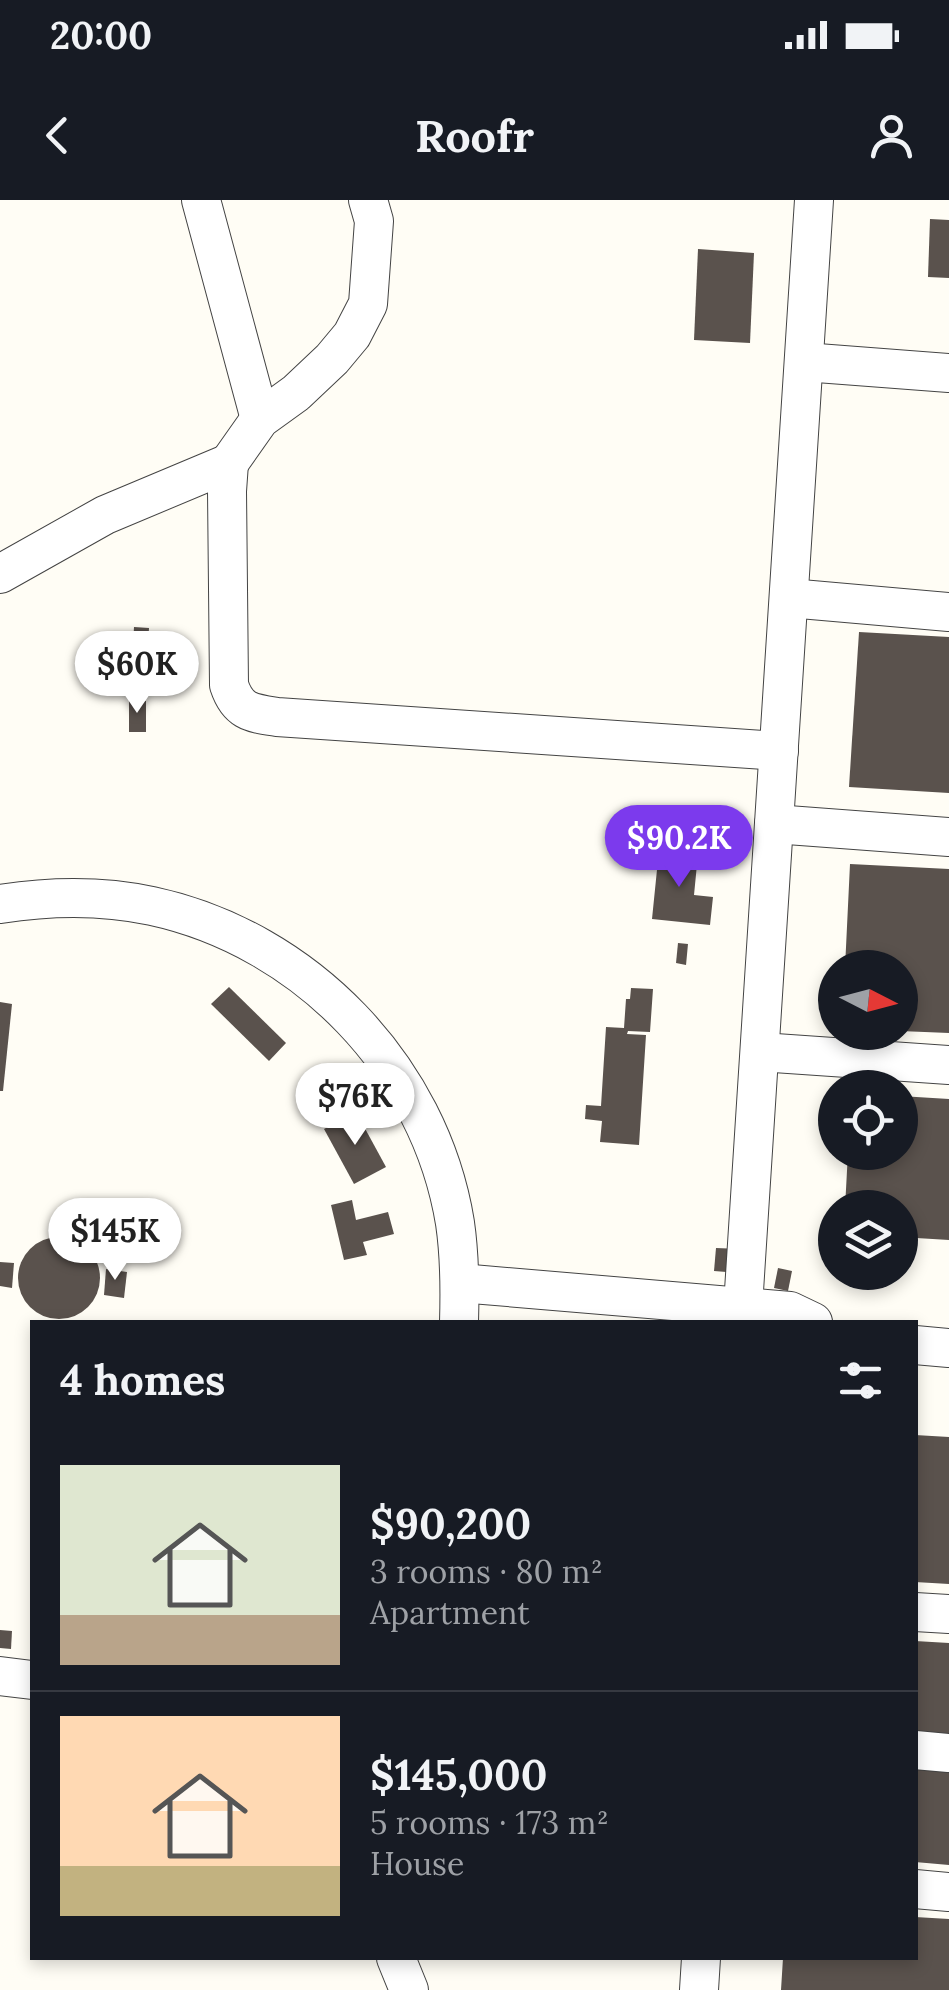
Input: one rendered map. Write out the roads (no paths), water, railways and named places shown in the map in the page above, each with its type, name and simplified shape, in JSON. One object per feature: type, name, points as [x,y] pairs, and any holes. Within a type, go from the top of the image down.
[{"type":"street","points":[[201,200],[260,419]]},
{"type":"street","points":[[368,200],[374,221],[368,304],[352,335],[296,393],[260,419],[229,463],[229,685],[234,701],[252,714],[296,719],[778,751]]},
{"type":"street","points":[[743,1315],[814,200]]},
{"type":"street","points":[[804,362],[949,373]]},
{"type":"street","points":[[0,574],[105,515],[229,463]]},
{"type":"street","points":[[788,598],[949,612]]},
{"type":"street","points":[[774,824],[949,838]]},
{"type":"street","points":[[0,904],[88,897],[150,905],[209,923],[251,942],[316,985],[361,1028],[398,1077],[439,1161],[454,1221],[460,1283],[458,1320]]},
{"type":"street","points":[[760,1052],[949,1065]]},
{"type":"street","points":[[460,1283],[743,1315],[790,1311],[808,1320]]},
{"type":"street","points":[[918,1345],[949,1348]]},
{"type":"street","points":[[918,1612],[949,1614]]},
{"type":"street","points":[[0,1676],[30,1680]]},
{"type":"street","points":[[918,1750],[949,1752]]},
{"type":"street","points":[[918,1890],[949,1892]]},
{"type":"street","points":[[397,1960],[409,1990]]},
{"type":"street","points":[[699,1990],[702,1960]]}]
